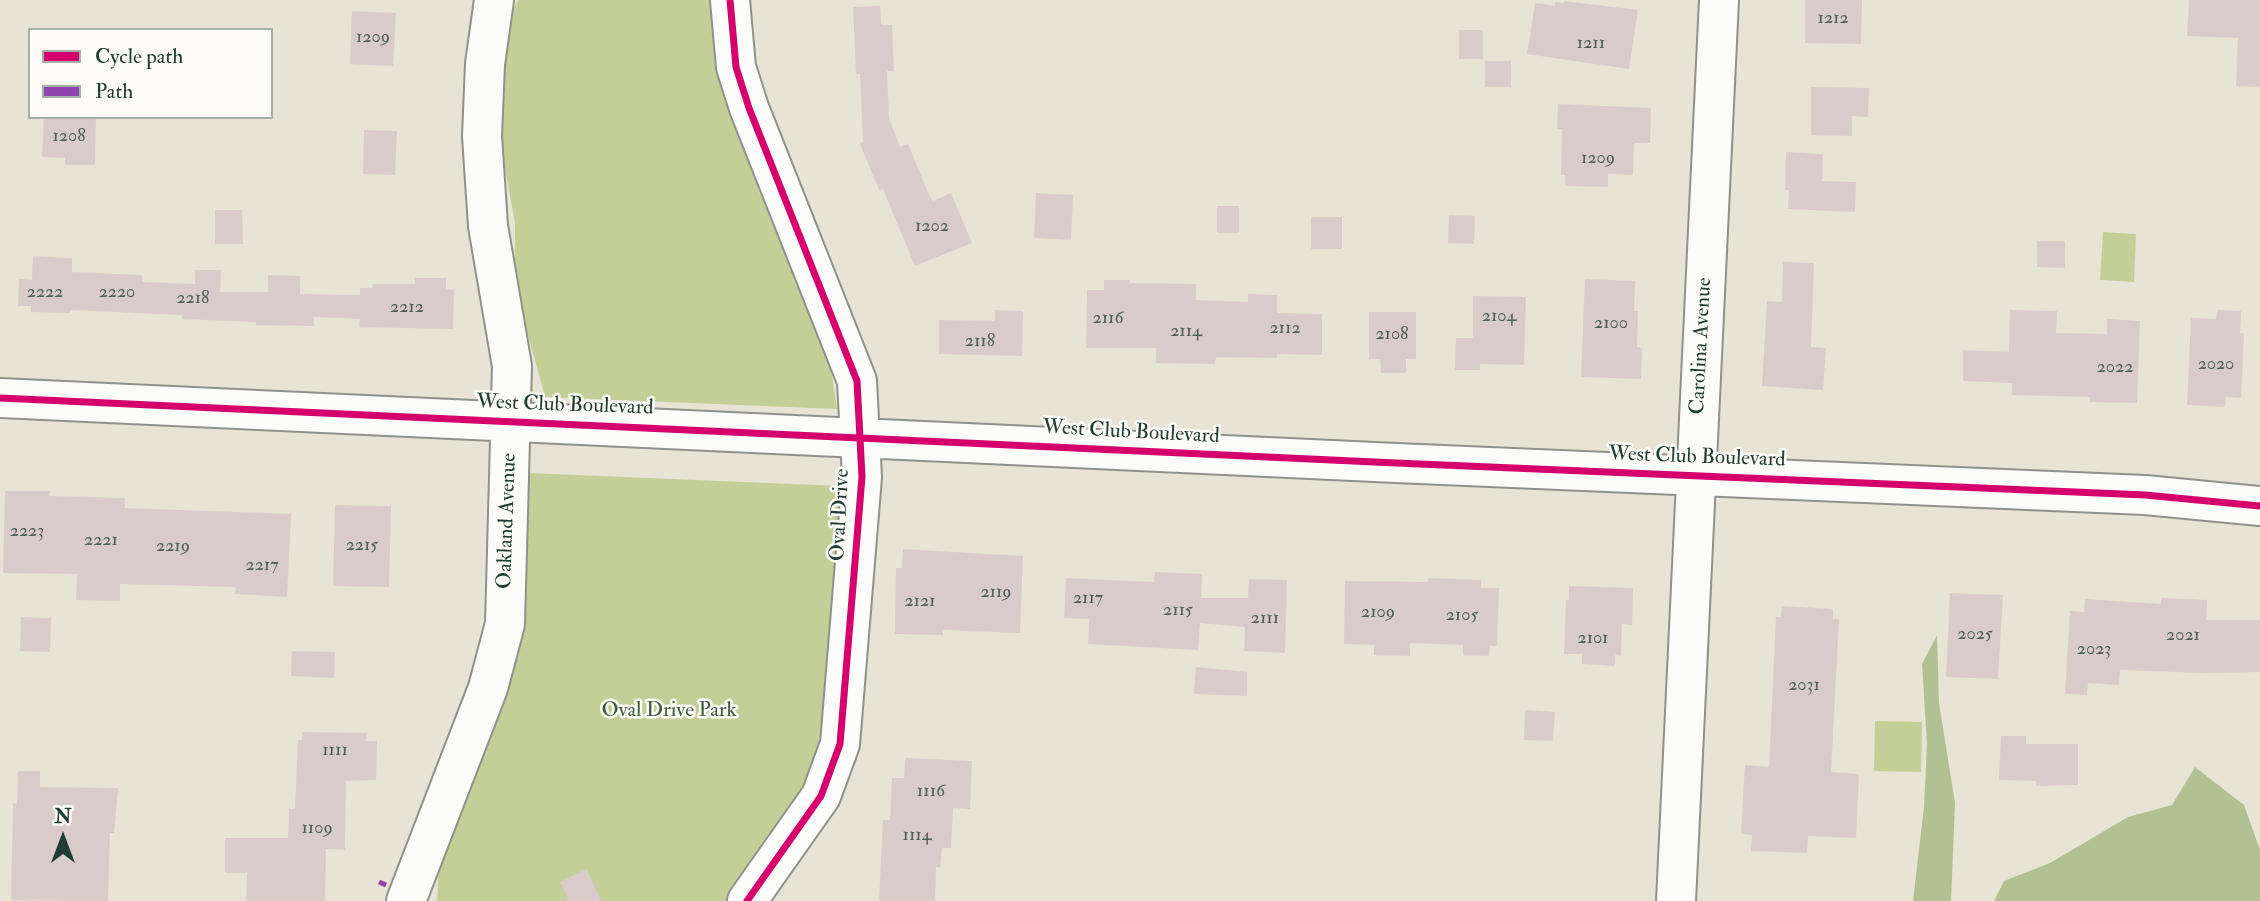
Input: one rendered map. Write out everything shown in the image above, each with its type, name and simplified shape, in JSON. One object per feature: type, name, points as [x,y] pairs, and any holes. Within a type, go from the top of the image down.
[{"type":"street","name":"Oakland Avenue","points":[[406,901],[488,688],[505,624],[512,366],[488,226],[482,136],[485,64],[494,0]]},
{"type":"street","name":"Oval Drive","points":[[730,0],[736,67],[857,381],[861,439],[861,491],[840,744],[821,796],[747,901]]},
{"type":"street","name":"Carolina Avenue","points":[[1676,901],[1719,0]]},
{"type":"street","name":"West Club Boulevard","points":[[0,398],[2145,495],[2260,506]]},
{"type":"green space","points":[[518,0],[719,0],[724,70],[759,192],[787,243],[830,362],[837,409],[545,397],[515,287],[515,223],[502,152],[503,72],[514,8]]},
{"type":"green space","points":[[2103,232],[2136,234],[2134,282],[2100,280]]},
{"type":"green space","name":"Oval Drive Park","points":[[529,473],[840,486],[837,638],[830,760],[732,901],[437,901],[439,860],[502,699],[525,632]]},
{"type":"green space","points":[[1937,635],[1939,703],[1955,803],[1951,901],[1913,901],[1924,807],[1927,744],[1922,664]]},
{"type":"green space","points":[[1875,721],[1922,722],[1921,772],[1874,771]]},
{"type":"green space","points":[[2195,767],[2244,805],[2260,850],[2260,901],[1994,901],[2004,881],[2050,863],[2128,817],[2172,805]]},
{"type":"building","points":[[1805,0],[1862,0],[1861,44],[1805,43]]},
{"type":"building","points":[[2189,0],[2260,0],[2260,87],[2236,86],[2238,38],[2187,36]]},
{"type":"building","points":[[1555,2],[1638,10],[1629,69],[1527,54],[1535,3],[1555,6]]},
{"type":"building","points":[[880,6],[881,25],[892,25],[894,71],[887,71],[889,118],[900,147],[908,144],[933,201],[951,193],[972,243],[915,266],[883,189],[879,190],[860,144],[863,142],[860,74],[856,74],[853,7]]},
{"type":"building","points":[[352,11],[396,13],[393,66],[350,64]]},
{"type":"building","points":[[1459,30],[1483,30],[1483,59],[1459,59]]},
{"type":"building","points":[[1485,61],[1511,61],[1511,87],[1485,87]]},
{"type":"building","points":[[1811,87],[1869,88],[1868,117],[1852,116],[1852,136],[1811,135]]},
{"type":"building","points":[[1558,104],[1651,108],[1650,143],[1634,143],[1633,175],[1608,174],[1608,187],[1565,186],[1565,175],[1561,175],[1562,129],[1557,129]]},
{"type":"building","points":[[44,119],[96,119],[95,165],[65,165],[65,158],[42,157]]},
{"type":"building","points":[[364,130],[397,131],[395,175],[363,174]]},
{"type":"building","points":[[1786,152],[1823,154],[1822,181],[1856,182],[1855,212],[1788,209],[1789,190],[1785,190]]},
{"type":"building","points":[[1036,193],[1073,195],[1071,240],[1034,238]]},
{"type":"building","points":[[1217,206],[1239,206],[1239,233],[1217,233]]},
{"type":"building","points":[[215,210],[242,210],[243,244],[215,244]]},
{"type":"building","points":[[1449,215],[1475,216],[1474,244],[1448,243]]},
{"type":"building","points":[[1311,217],[1342,217],[1342,249],[1311,249]]},
{"type":"building","points":[[2037,241],[2065,241],[2065,268],[2037,267]]},
{"type":"building","points":[[33,256],[72,258],[72,272],[142,275],[142,282],[195,284],[195,270],[221,270],[220,292],[268,292],[268,275],[300,276],[300,294],[360,295],[360,288],[372,288],[373,284],[415,284],[415,278],[446,278],[446,289],[454,290],[453,329],[359,327],[360,319],[314,317],[314,326],[256,325],[256,322],[182,319],[182,315],[70,310],[70,313],[31,312],[31,306],[18,306],[19,279],[32,280]]},
{"type":"building","points":[[1783,262],[1814,263],[1811,347],[1826,348],[1823,390],[1762,386],[1767,301],[1782,302]]},
{"type":"building","points":[[1585,279],[1635,281],[1637,347],[1642,348],[1641,379],[1581,377]]},
{"type":"building","points":[[1104,280],[1196,284],[1196,300],[1248,302],[1248,294],[1277,295],[1277,313],[1322,314],[1322,355],[1277,354],[1277,358],[1216,357],[1215,364],[1156,363],[1156,348],[1086,348],[1087,290],[1104,290]]},
{"type":"building","points":[[1473,296],[1526,297],[1524,365],[1480,364],[1480,370],[1455,370],[1456,338],[1473,338]]},
{"type":"building","points":[[995,310],[1023,311],[1022,356],[939,354],[939,320],[995,321]]},
{"type":"building","points":[[2010,310],[2057,311],[2056,333],[2107,334],[2107,319],[2140,321],[2137,403],[2090,402],[2090,397],[2012,395],[2012,383],[1963,381],[1963,350],[2009,352]]},
{"type":"building","points":[[2217,310],[2241,311],[2240,333],[2244,334],[2241,398],[2226,397],[2225,407],[2187,405],[2191,318],[2216,319]]},
{"type":"building","points":[[1369,312],[1416,312],[1416,359],[1406,359],[1406,373],[1381,373],[1380,359],[1369,359]]},
{"type":"building","points":[[5,491],[50,491],[50,496],[125,498],[125,508],[291,514],[287,597],[235,594],[236,587],[120,584],[120,601],[76,600],[77,574],[3,573]]},
{"type":"building","points":[[335,505],[391,506],[389,587],[333,586]]},
{"type":"building","points":[[903,549],[1023,556],[1020,633],[943,630],[943,635],[895,634],[896,568],[902,568]]},
{"type":"building","points":[[1155,572],[1202,574],[1201,598],[1248,598],[1249,579],[1287,580],[1285,653],[1244,651],[1245,627],[1200,623],[1198,650],[1088,644],[1089,619],[1064,618],[1066,578],[1154,582]]},
{"type":"building","points":[[1428,578],[1481,580],[1481,588],[1499,588],[1497,646],[1490,646],[1489,656],[1463,655],[1463,645],[1410,643],[1410,656],[1374,655],[1374,645],[1344,644],[1345,581],[1428,582]]},
{"type":"building","points":[[1569,586],[1633,588],[1632,625],[1622,624],[1621,656],[1615,655],[1615,666],[1582,664],[1582,654],[1564,654]]},
{"type":"building","points":[[1950,593],[2003,595],[1998,679],[1946,677]]},
{"type":"building","points":[[2161,598],[2207,600],[2206,620],[2260,620],[2260,672],[2120,670],[2119,685],[2088,683],[2087,695],[2065,694],[2070,611],[2084,612],[2085,599],[2161,604]]},
{"type":"building","points":[[1782,606],[1833,609],[1833,619],[1839,619],[1831,772],[1859,774],[1856,838],[1808,836],[1807,853],[1751,851],[1752,835],[1741,834],[1745,765],[1769,767],[1776,617],[1781,617]]},
{"type":"building","points":[[21,617],[51,618],[50,652],[20,651]]},
{"type":"building","points":[[292,651],[335,652],[334,678],[291,676]]},
{"type":"building","points":[[1196,667],[1247,672],[1247,696],[1194,694]]},
{"type":"building","points":[[1525,710],[1555,712],[1553,741],[1524,740]]},
{"type":"building","points":[[302,732],[367,733],[366,741],[377,741],[376,780],[346,781],[345,850],[326,849],[325,901],[246,901],[247,873],[225,873],[225,838],[288,838],[289,809],[295,809],[298,740],[302,740]]},
{"type":"building","points":[[2001,736],[2026,736],[2026,744],[2078,744],[2078,785],[2036,786],[2036,781],[1999,780]]},
{"type":"building","points":[[905,758],[972,761],[970,809],[953,808],[951,848],[942,848],[940,868],[936,867],[935,901],[879,901],[883,820],[890,820],[892,778],[904,778]]},
{"type":"building","points":[[18,771],[40,771],[40,787],[118,788],[114,833],[110,833],[108,901],[11,900],[13,803],[17,804]]},
{"type":"building","points":[[587,869],[601,901],[569,901],[560,882]]},
{"type":"marked path","points":[[379,882],[386,885]]},
{"type":"cycle path","points":[[730,0],[736,67],[749,108],[857,381],[862,477],[840,744],[821,796],[747,901]]},
{"type":"cycle path","points":[[0,398],[2145,495],[2260,506]]}]
